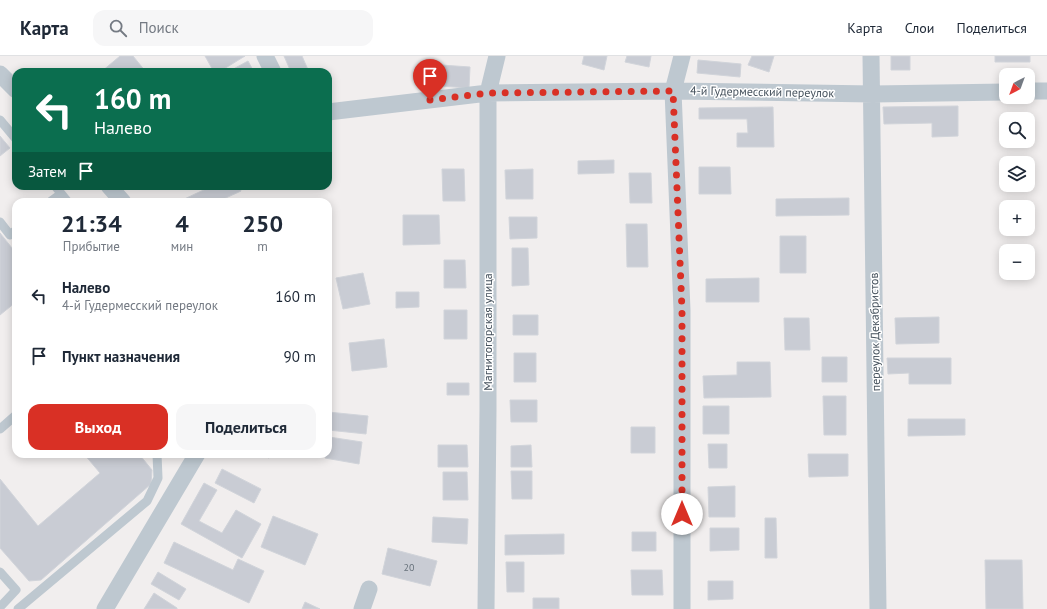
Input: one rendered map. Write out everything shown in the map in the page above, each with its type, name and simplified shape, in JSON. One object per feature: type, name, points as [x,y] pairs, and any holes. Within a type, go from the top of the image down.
[{"type":"street","points":[[265,56],[271,68]]},
{"type":"street","name":"Магнитогорская улица","points":[[486,609],[488,418],[488,93],[497,56]]},
{"type":"street","points":[[682,56],[673,91],[682,310],[682,609]]},
{"type":"street","name":"переулок Декабристов","points":[[871,56],[878,609]]},
{"type":"street","points":[[0,74],[12,86]]},
{"type":"street","name":"4-й Гудермесский переулок","points":[[332,112],[488,93],[673,91],[872,94],[999,92]]},
{"type":"street","points":[[1035,91],[1047,91]]},
{"type":"street","points":[[112,190],[119,198]]},
{"type":"street","points":[[105,609],[195,458]]},
{"type":"street","points":[[362,609],[369,589]]},
{"type":"lane","points":[[0,120],[12,134]]},
{"type":"lane","points":[[58,190],[64,198]]},
{"type":"lane","points":[[56,198],[61,194]]},
{"type":"lane","points":[[0,222],[10,235],[12,233]]},
{"type":"lane","points":[[0,429],[12,418]]},
{"type":"lane","points":[[18,609],[147,501],[158,478],[157,458]]},
{"type":"lane","points":[[0,572],[16,590],[0,607]]},
{"type":"building","points":[[120,56],[133,56],[143,68],[106,68]]},
{"type":"building","points":[[205,56],[245,56],[226,68],[212,68]]},
{"type":"building","points":[[284,56],[302,56],[307,68],[289,68]]},
{"type":"building","points":[[584,56],[607,56],[604,70],[582,64]]},
{"type":"building","points":[[627,56],[651,56],[649,67],[625,62]]},
{"type":"building","points":[[752,56],[774,56],[769,72],[748,65]]},
{"type":"building","points":[[891,56],[910,56],[910,70],[891,70]]},
{"type":"building","points":[[995,56],[1030,56],[1030,62],[995,62]]},
{"type":"building","points":[[698,60],[741,64],[740,77],[697,73]]},
{"type":"building","points":[[248,61],[252,68],[235,68]]},
{"type":"building","points":[[441,65],[470,67],[469,88],[440,86]]},
{"type":"building","points":[[958,106],[958,136],[932,137],[932,123],[884,124],[883,107]]},
{"type":"building","points":[[773,107],[774,147],[737,147],[737,133],[748,133],[747,119],[699,119],[699,108]]},
{"type":"building","points":[[0,136],[10,148],[0,156]]},
{"type":"building","points":[[614,160],[614,173],[578,174],[578,161]]},
{"type":"building","points":[[699,167],[730,167],[731,194],[699,194]]},
{"type":"building","points":[[442,169],[464,169],[465,201],[443,201]]},
{"type":"building","points":[[533,169],[533,199],[506,199],[505,170]]},
{"type":"building","points":[[629,173],[651,173],[652,203],[630,203]]},
{"type":"building","points":[[204,190],[241,191],[226,198],[186,198]]},
{"type":"building","points":[[849,198],[849,215],[776,216],[776,199]]},
{"type":"building","points":[[403,215],[439,215],[440,244],[403,245]]},
{"type":"building","points":[[509,217],[537,217],[537,238],[510,239]]},
{"type":"building","points":[[626,224],[647,224],[648,267],[627,267]]},
{"type":"building","points":[[0,233],[12,248],[12,305],[0,315]]},
{"type":"building","points":[[780,236],[806,236],[806,273],[780,273]]},
{"type":"building","points":[[512,248],[528,248],[529,285],[512,286]]},
{"type":"building","points":[[444,260],[465,260],[466,288],[444,288]]},
{"type":"building","points":[[363,273],[370,304],[343,309],[336,278]]},
{"type":"building","points":[[759,278],[759,302],[706,302],[706,279]]},
{"type":"building","points":[[396,292],[419,292],[419,307],[396,308]]},
{"type":"building","points":[[444,310],[467,310],[467,339],[444,339]]},
{"type":"building","points":[[513,315],[538,315],[538,335],[513,335]]},
{"type":"building","points":[[939,317],[939,343],[896,344],[895,318]]},
{"type":"building","points":[[784,318],[809,318],[810,350],[785,350]]},
{"type":"building","points":[[384,339],[387,367],[352,371],[349,343]]},
{"type":"building","points":[[514,353],[536,353],[536,382],[514,382]]},
{"type":"building","points":[[822,357],[847,357],[847,382],[822,382]]},
{"type":"building","points":[[887,358],[951,358],[951,384],[909,384],[909,373],[888,374]]},
{"type":"building","points":[[737,362],[770,362],[771,397],[704,398],[703,376],[737,375]]},
{"type":"building","points":[[447,383],[469,383],[469,395],[447,395]]},
{"type":"building","points":[[823,396],[846,396],[846,435],[824,435]]},
{"type":"building","points":[[510,400],[537,400],[537,422],[511,422]]},
{"type":"building","points":[[703,406],[729,406],[729,434],[703,434]]},
{"type":"building","points":[[332,412],[368,416],[366,434],[332,430]]},
{"type":"building","points":[[908,419],[965,419],[965,435],[908,436]]},
{"type":"building","points":[[631,427],[655,427],[655,453],[631,453]]},
{"type":"building","points":[[332,437],[362,442],[359,464],[325,458],[332,458]]},
{"type":"building","points":[[708,444],[727,444],[727,468],[709,468]]},
{"type":"building","points":[[438,445],[467,445],[468,467],[438,467]]},
{"type":"building","points":[[531,445],[532,467],[511,467],[511,446]]},
{"type":"building","points":[[808,454],[848,454],[848,476],[809,477]]},
{"type":"building","points":[[87,458],[142,458],[152,470],[151,484],[41,580],[29,581],[0,548],[0,479],[38,526],[100,473]]},
{"type":"building","points":[[222,469],[261,489],[254,503],[215,483]]},
{"type":"building","points":[[511,471],[532,471],[532,499],[512,499]]},
{"type":"building","points":[[443,472],[467,472],[468,500],[443,500]]},
{"type":"building","points":[[204,483],[217,490],[199,521],[222,533],[236,510],[261,524],[242,558],[181,524]]},
{"type":"building","points":[[735,486],[735,517],[709,517],[708,487]]},
{"type":"building","points":[[273,516],[318,534],[305,565],[261,547]]},
{"type":"building","points":[[433,517],[468,519],[467,544],[432,542]]},
{"type":"building","points":[[765,518],[776,518],[777,558],[765,558]]},
{"type":"building","points":[[710,528],[739,528],[739,550],[710,551]]},
{"type":"building","points":[[632,532],[656,532],[656,551],[632,551]]},
{"type":"building","points":[[564,534],[564,554],[505,555],[505,535]]},
{"type":"building","points":[[174,542],[233,570],[238,559],[264,571],[249,603],[164,563]]},
{"type":"building","points":[[388,548],[437,561],[430,586],[382,574]]},
{"type":"building","points":[[985,560],[1022,560],[1023,609],[986,609]]},
{"type":"building","points":[[506,562],[524,562],[524,592],[507,592]]},
{"type":"building","points":[[631,570],[662,570],[663,595],[632,595]]},
{"type":"building","points":[[158,572],[186,589],[179,600],[151,584]]},
{"type":"building","points":[[708,581],[733,581],[733,599],[708,600]]},
{"type":"building","points":[[154,593],[177,608],[177,609],[144,609]]},
{"type":"building","points":[[533,598],[559,598],[559,609],[533,609]]},
{"type":"building","points":[[305,602],[320,609],[302,609]]},
{"type":"route","points":[[430,100],[488,93],[673,91],[682,310],[682,514]]}]
